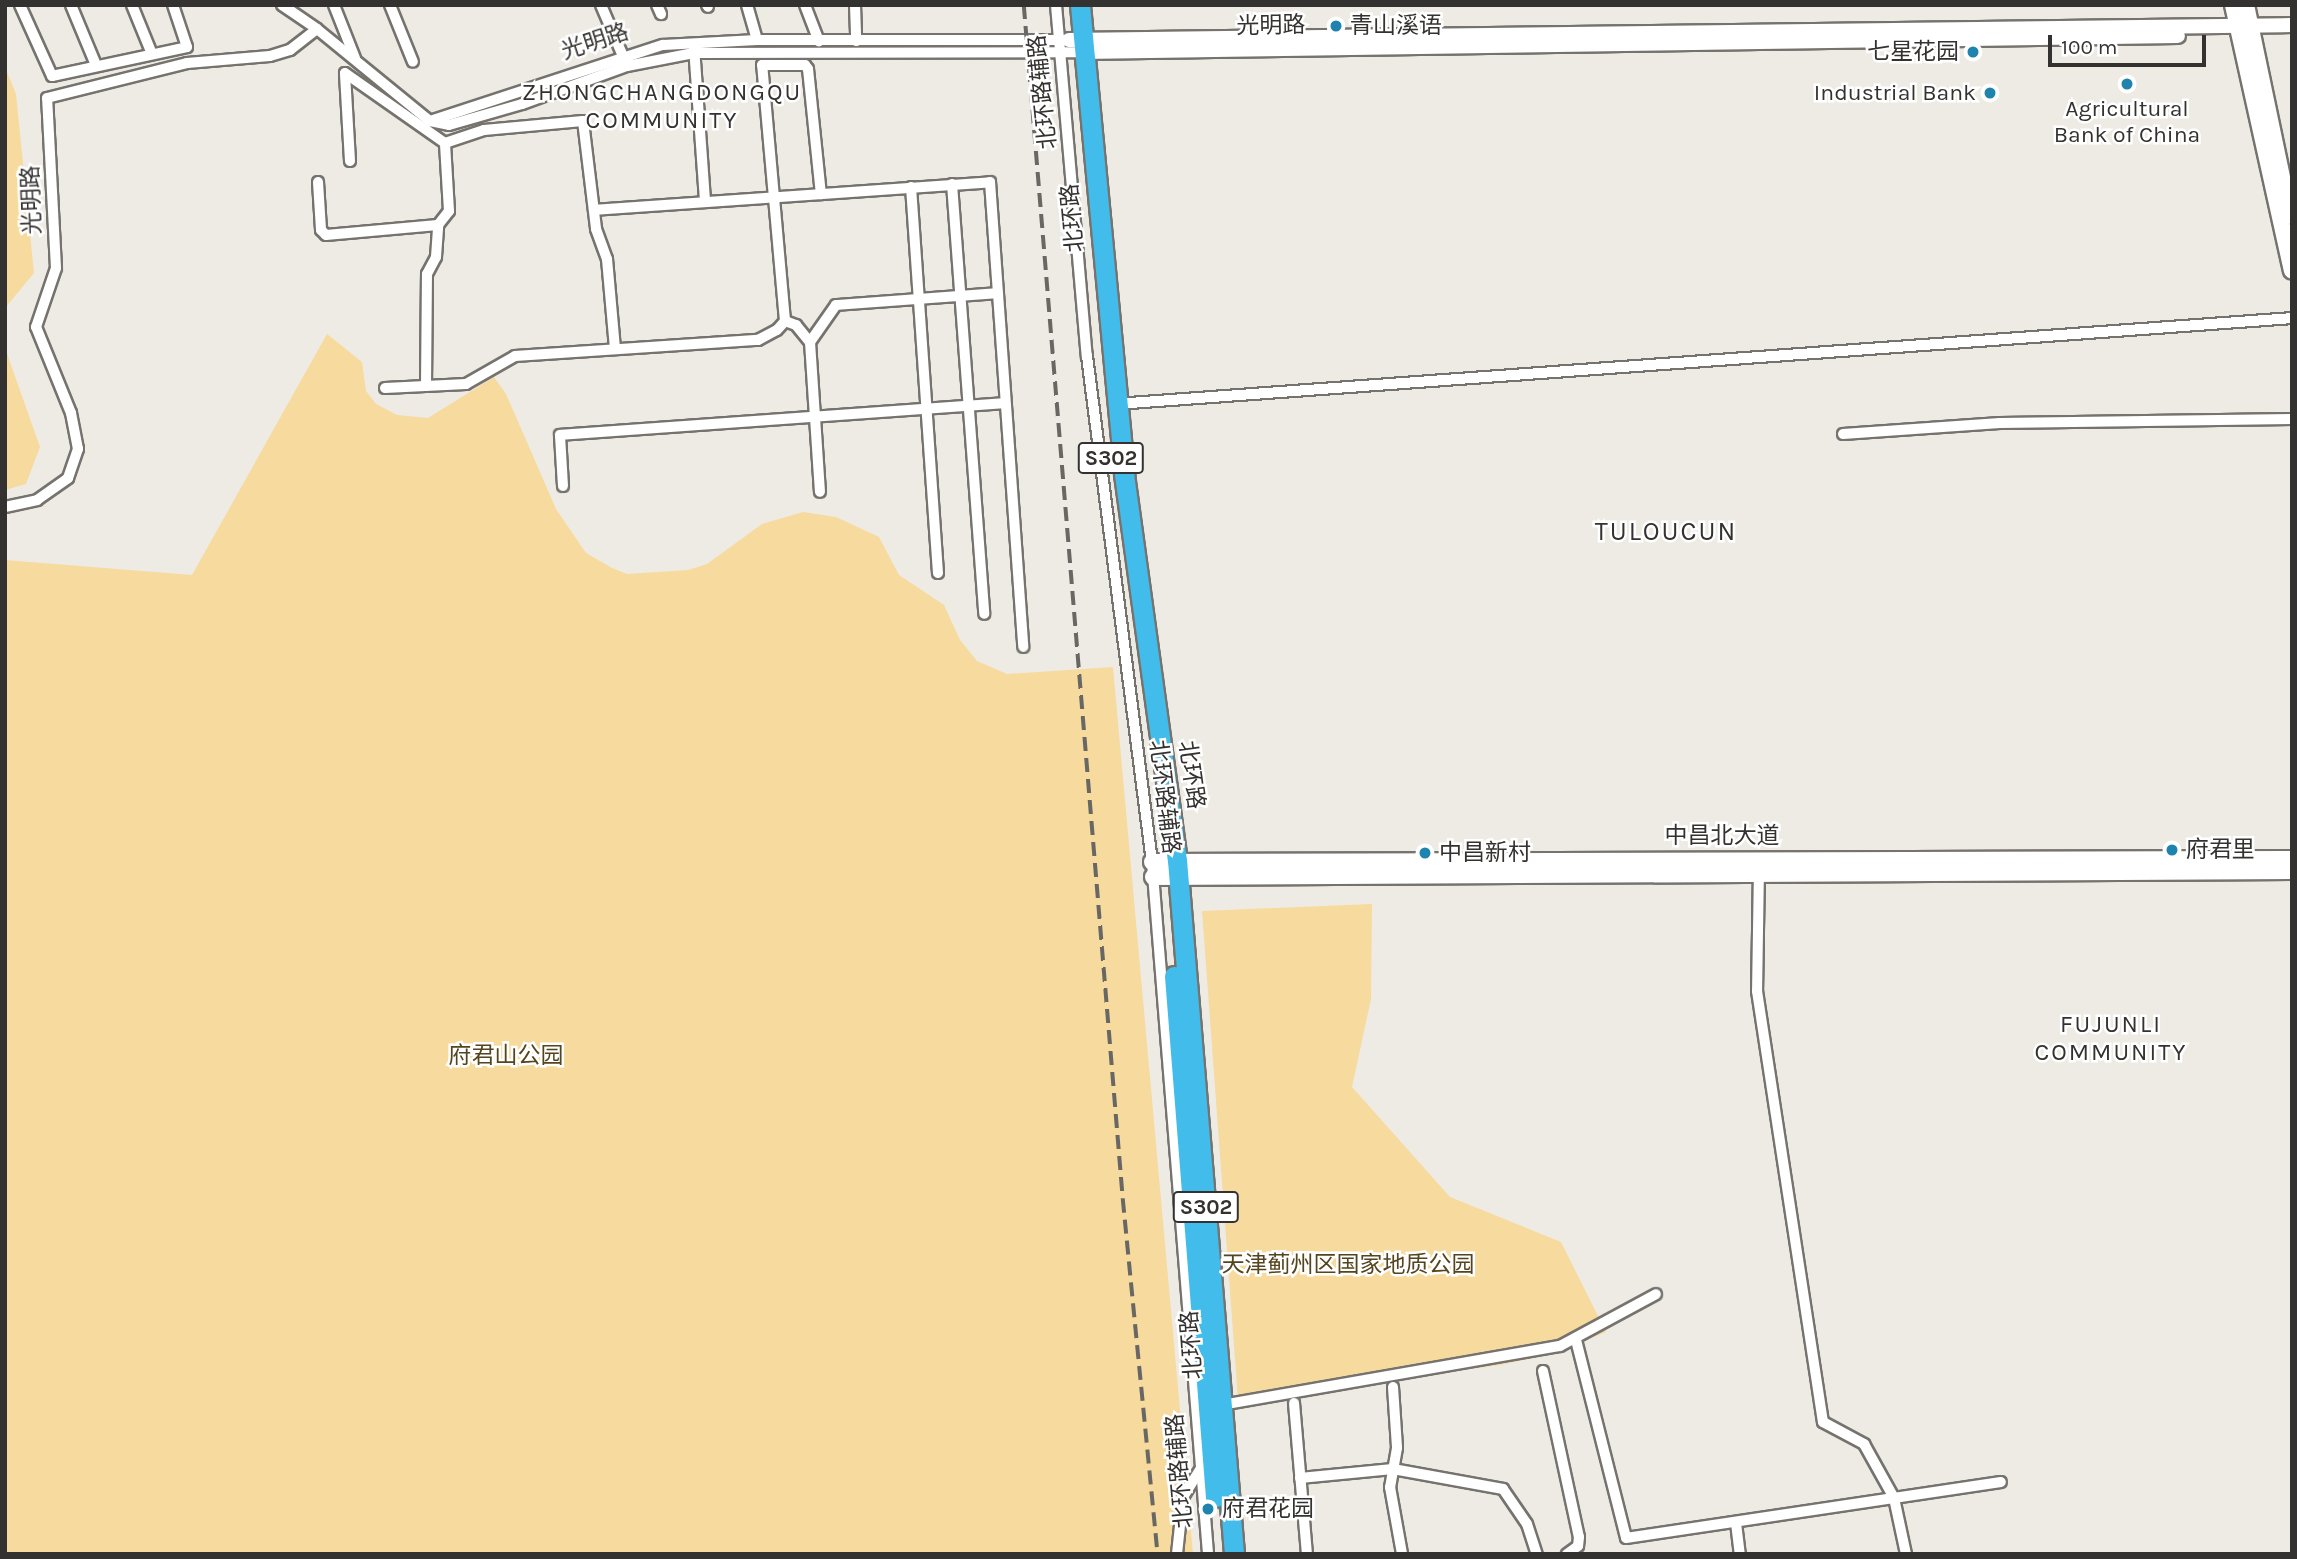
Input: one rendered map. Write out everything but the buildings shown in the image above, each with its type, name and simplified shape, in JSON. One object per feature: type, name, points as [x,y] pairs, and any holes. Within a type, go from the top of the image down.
[{"type":"highway","name":"北环路","points":[[1067,5],[1113,476],[1165,868],[1206,1462],[1221,1554]]},
{"type":"highway","name":"北环路","points":[[1080,5],[1070,46],[1116,404],[1234,1554]]},
{"type":"main road","points":[[2233,5],[2245,30],[2292,221]]},
{"type":"main road","points":[[2246,5],[2245,30],[2292,271]]},
{"type":"main road","name":"中昌北大道","points":[[1165,868],[2292,859]]},
{"type":"main road","name":"中昌北大道","points":[[1759,865],[2292,871]]},
{"type":"street","points":[[20,5],[52,76],[187,47],[173,5]]},
{"type":"street","points":[[71,5],[96,65]]},
{"type":"street","points":[[132,5],[152,54]]},
{"type":"street","points":[[282,5],[295,10],[430,121]]},
{"type":"street","points":[[334,5],[356,60]]},
{"type":"street","points":[[390,5],[413,62]]},
{"type":"street","points":[[601,5],[623,56]]},
{"type":"street","points":[[747,5],[757,40]]},
{"type":"street","points":[[806,5],[819,41]]},
{"type":"street","points":[[855,5],[856,40]]},
{"type":"street","name":"北环路辅路","points":[[1056,5],[1070,46]]},
{"type":"street","name":"光明路","points":[[430,121],[449,125],[480,117],[627,66],[694,54],[1070,46],[2245,30],[2292,25]]},
{"type":"street","name":"光明路","points":[[5,507],[37,500],[68,478],[78,449],[71,413],[36,327],[56,268],[47,98],[187,63],[270,56],[290,50],[317,29]]},
{"type":"street","name":"光明路","points":[[2245,30],[2292,34]]},
{"type":"street","name":"光明路","points":[[430,121],[623,56],[694,41],[856,40],[1070,46]]},
{"type":"street","points":[[694,41],[705,202]]},
{"type":"street","points":[[785,321],[762,65],[806,65],[808,69],[821,194]]},
{"type":"street","points":[[350,161],[345,73],[445,143]]},
{"type":"street","points":[[445,143],[484,130],[583,121],[594,210],[607,259],[615,349]]},
{"type":"street","points":[[426,386],[427,274],[436,257],[438,225],[449,211],[445,143]]},
{"type":"street","points":[[318,181],[321,230],[326,235],[438,225]]},
{"type":"street","points":[[594,210],[990,181],[1023,647]]},
{"type":"street","points":[[952,184],[984,614]]},
{"type":"street","points":[[911,187],[938,573]]},
{"type":"street","points":[[810,342],[836,305],[998,293]]},
{"type":"street","points":[[1116,404],[2292,318]]},
{"type":"street","points":[[785,321],[796,325],[810,342],[820,492]]},
{"type":"street","points":[[385,388],[466,384],[515,356],[758,340],[785,321]]},
{"type":"street","points":[[563,486],[560,435],[1005,403]]},
{"type":"street","points":[[1843,434],[2000,423],[2292,419]]},
{"type":"street","points":[[1759,865],[1757,990],[1823,1423],[1864,1444],[1894,1498],[1906,1554]]},
{"type":"street","points":[[1227,1404],[1538,1351],[1576,1340],[1656,1294]]},
{"type":"street","points":[[1576,1340],[1626,1538],[2001,1482]]},
{"type":"street","points":[[1543,1371],[1581,1550],[1567,1554]]},
{"type":"street","points":[[1393,1387],[1396,1448],[1390,1487],[1402,1554]]},
{"type":"street","points":[[1294,1403],[1307,1554]]},
{"type":"street","points":[[1177,1554],[1183,1497],[1206,1462]]},
{"type":"street","name":"北环路辅路","points":[[1206,1462],[1208,1554]]},
{"type":"street","points":[[1300,1478],[1392,1469],[1503,1489],[1527,1524],[1537,1554]]},
{"type":"street","points":[[1736,1523],[1740,1554]]},
{"type":"green space","points":[[5,67],[16,94],[34,273],[5,308]]},
{"type":"green space","name":"府君山公园","points":[[327,334],[362,362],[366,391],[376,404],[397,415],[428,418],[494,377],[506,394],[556,509],[586,553],[612,568],[627,574],[688,570],[707,564],[762,524],[803,512],[836,517],[879,537],[899,575],[944,605],[960,640],[977,661],[1007,674],[1113,667],[1193,1554],[5,1554],[5,560],[192,575]]},
{"type":"green space","points":[[5,348],[40,447],[26,484],[5,490]]},
{"type":"green space","name":"天津蓟州区国家地质公园","points":[[1372,904],[1371,999],[1352,1087],[1450,1197],[1561,1242],[1606,1332],[1553,1354],[1500,1365],[1238,1400],[1202,911]]},
{"type":"railway","points":[[1024,5],[1123,1199],[1158,1554]]},
{"type":"place","name":"青山溪语","points":[[1336,26]]},
{"type":"place","name":"七星花园","points":[[1973,52]]},
{"type":"place","name":"Agricultural Bank of China","points":[[2127,84]]},
{"type":"place","name":"Industrial Bank","points":[[1990,93]]},
{"type":"place","name":"府君里","points":[[2172,850]]},
{"type":"place","name":"中昌新村","points":[[1425,853]]},
{"type":"place","name":"府君花园","points":[[1208,1509]]},
{"type":"district","name":"ZHONGCHANGDONGQU COMMUNITY","points":[[662,107]]},
{"type":"district","name":"TULOUCUN","points":[[1666,532]]},
{"type":"district","name":"FUJUNLI COMMUNITY","points":[[2111,1039]]}]
